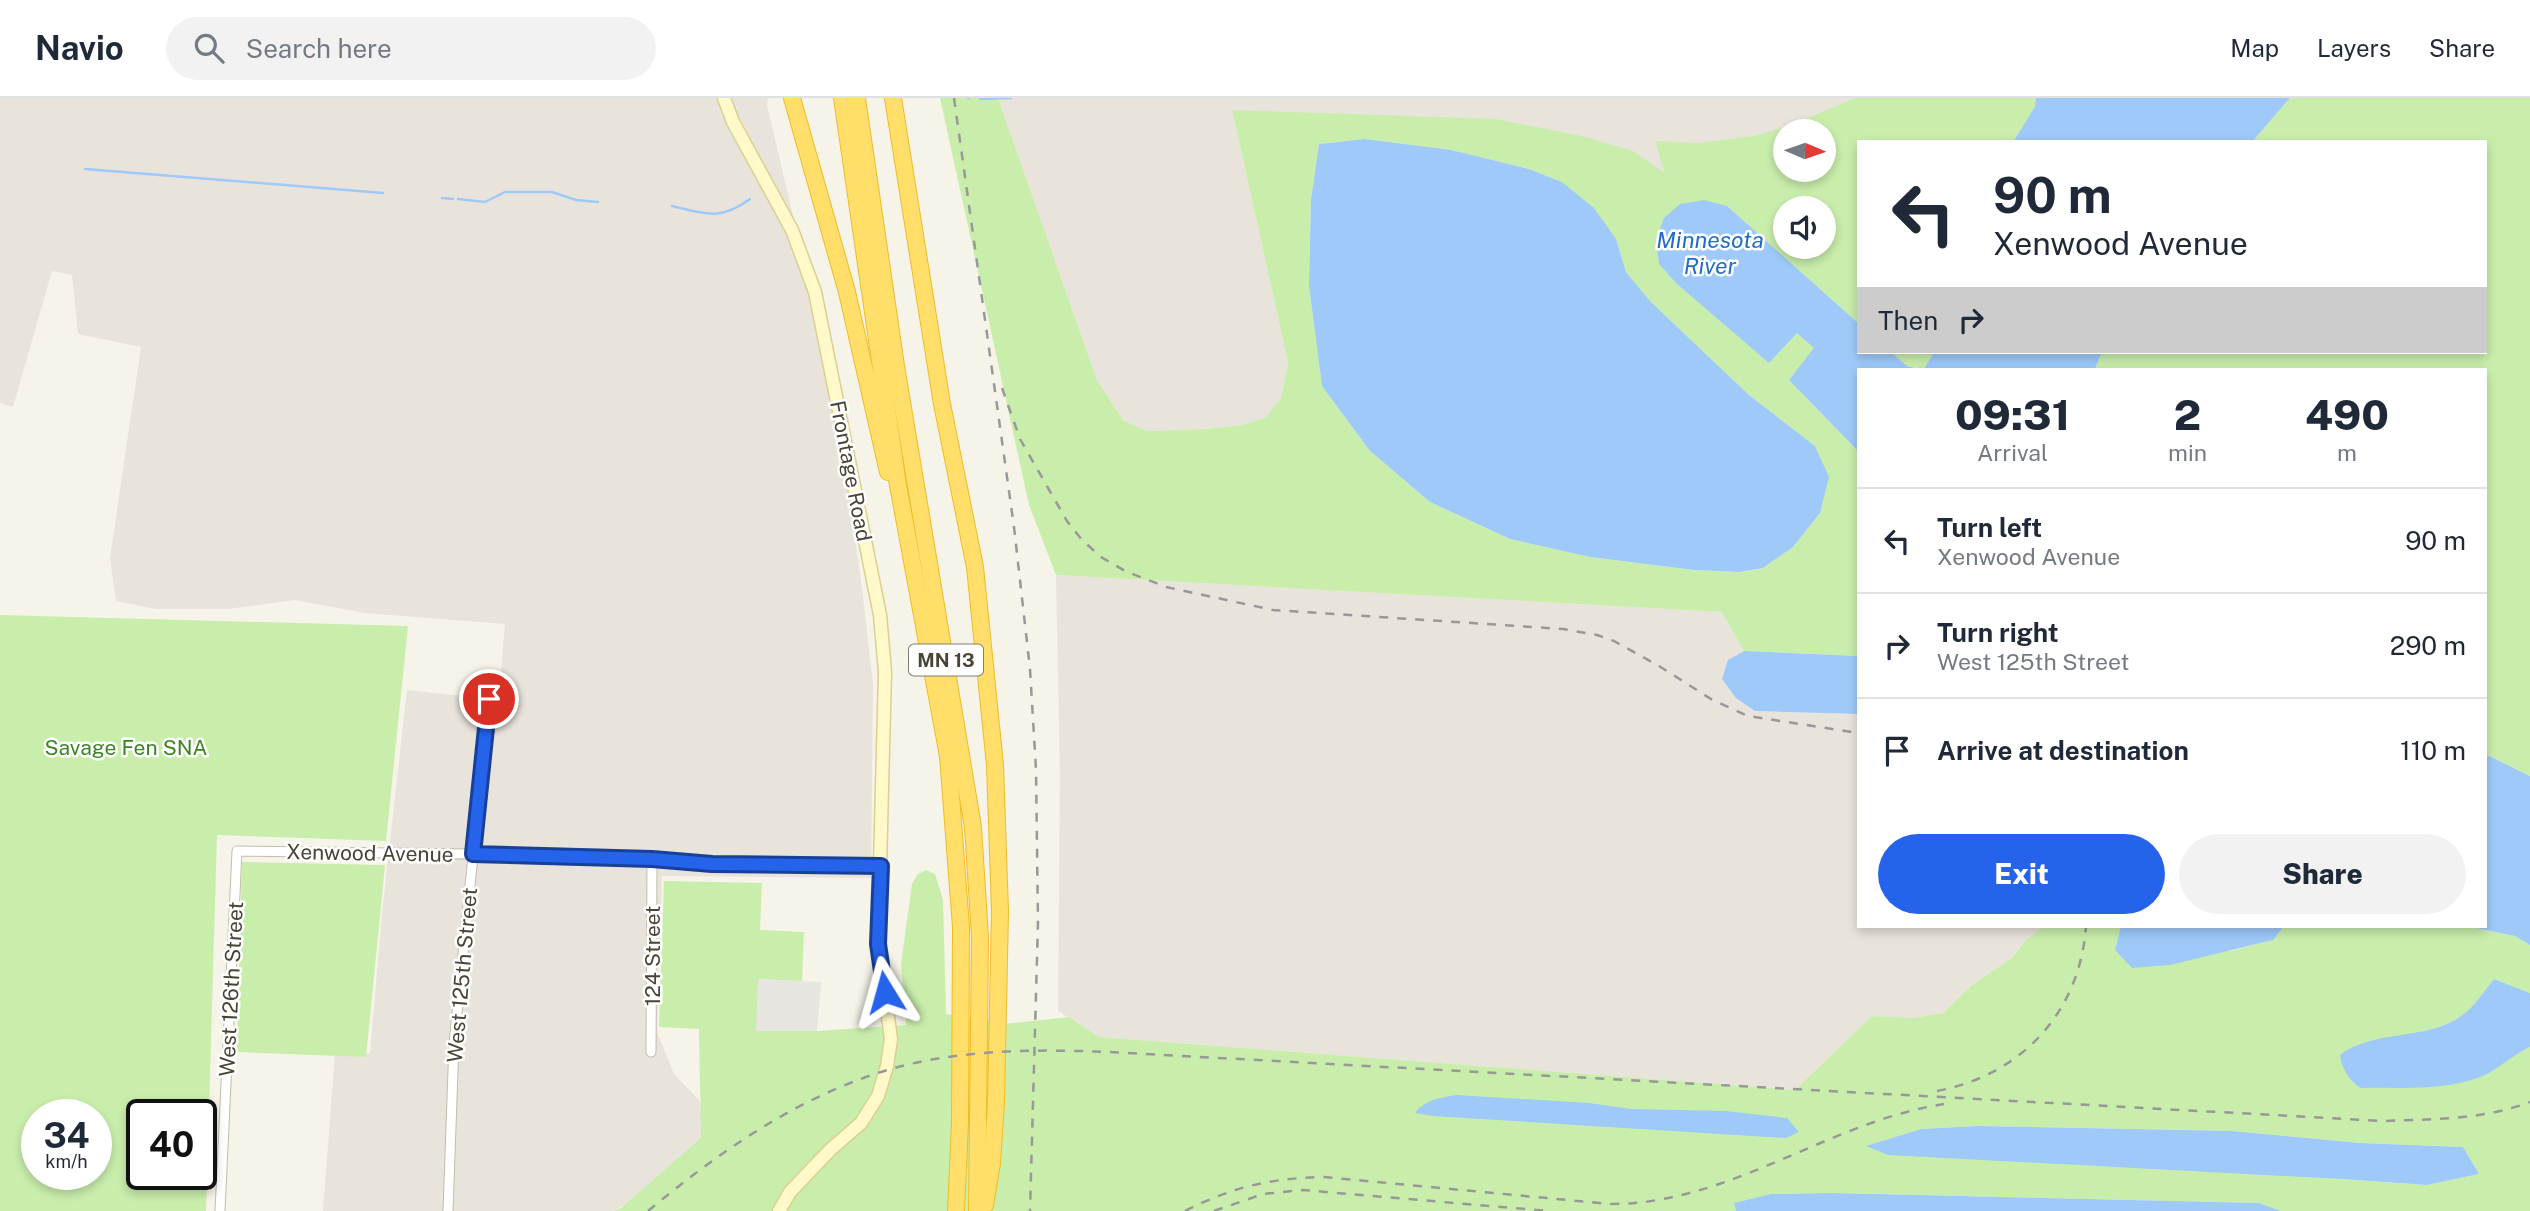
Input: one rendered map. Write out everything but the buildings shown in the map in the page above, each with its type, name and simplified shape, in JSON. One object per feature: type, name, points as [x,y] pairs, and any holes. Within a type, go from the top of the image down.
[{"type":"highway","points":[[792,98],[847,292],[881,449],[908,539]]},
{"type":"highway","points":[[893,98],[942,404],[975,567],[995,765],[1000,911],[996,1103],[992,1163],[984,1211]]},
{"type":"highway","name":"MN 13","points":[[850,106],[898,485],[948,756],[961,927],[960,1123],[956,1211]]},
{"type":"highway","name":"MN 13","points":[[850,106],[973,827],[980,937],[977,1211]]},
{"type":"street","name":"Frontage Road","points":[[724,98],[733,122],[792,230],[815,292],[880,615],[885,683],[878,944],[891,1040],[887,1066],[878,1096],[861,1123],[830,1150],[790,1192],[779,1211]]},
{"type":"street","name":"West 125th Street","points":[[448,1211],[454,1043],[489,699]]},
{"type":"street","name":"Xenwood Avenue","points":[[237,851],[473,854],[652,859],[712,864],[881,866]]},
{"type":"street","name":"West 126th Street","points":[[220,1211],[237,851]]},
{"type":"street","name":"124 Street","points":[[652,859],[652,1052]]},
{"type":"shaded area","points":[[0,98],[768,98],[767,105],[807,275],[843,460],[861,580],[873,684],[871,878],[662,876],[657,1032],[674,1074],[699,1100],[705,1134],[667,1182],[613,1211],[323,1211],[335,1053],[370,1053],[382,913],[407,690],[499,700],[505,624],[365,613],[295,600],[228,609],[156,609],[116,601],[110,558],[141,347],[78,334],[72,275],[52,271],[13,407],[0,403]]},
{"type":"shaded area","points":[[998,98],[2036,98],[2014,140],[1857,140],[1857,322],[1786,259],[1836,259],[1836,196],[1773,196],[1773,247],[1727,206],[1232,110],[1288,363],[1281,398],[1266,417],[1243,425],[1147,431],[1123,420],[1097,380]]},
{"type":"shaded area","points":[[1056,575],[1723,612],[1744,651],[1728,660],[1755,711],[1857,714],[1857,928],[2041,928],[2025,941],[2013,957],[1972,985],[1943,1013],[1913,1018],[1872,1016],[1795,1090],[1099,1037],[1058,1011],[1060,772]]},
{"type":"shaded area","points":[[758,979],[821,982],[817,1031],[756,1031]]},
{"type":"green space","points":[[940,98],[998,98],[1097,380],[1123,420],[1147,431],[1243,425],[1266,417],[1281,398],[1288,363],[1232,110],[1496,119],[1582,136],[1633,151],[1665,173],[1655,141],[1697,143],[1754,136],[1773,131],[1773,182],[1836,182],[1836,119],[1806,119],[1855,98],[2036,98],[2036,107],[2014,140],[1857,140],[1857,322],[1786,259],[1836,259],[1836,196],[1773,196],[1773,247],[1727,206],[1769,362],[1797,332],[1815,348],[1789,380],[1857,450],[1857,656],[1744,651],[1722,612],[1056,575],[1029,505]],"holes":[[[1365,139],[1451,150],[1529,169],[1562,182],[1616,239],[1626,272],[1651,302],[1749,395],[1815,446],[1820,513],[1793,547],[1763,568],[1739,572],[1694,570],[1590,557],[1510,539],[1430,502],[1370,451],[1322,386],[1309,286],[1311,199],[1319,144]]]},
{"type":"green space","points":[[2290,98],[2530,98],[2530,776],[2487,755],[2487,368],[2095,368],[2101,354],[2487,354],[2487,140],[2254,140]]},
{"type":"green space","points":[[1893,354],[1933,354],[1925,368],[1907,366]]},
{"type":"green space","name":"Savage Fen SNA","points":[[0,615],[408,626],[386,841],[217,835],[209,1099],[126,1099],[126,1190],[207,1190],[206,1211],[0,1211]]},
{"type":"green space","points":[[242,862],[385,865],[366,1057],[237,1052]]},
{"type":"green space","points":[[926,870],[935,874],[943,900],[946,1014],[1004,1024],[1069,1017],[1099,1037],[1795,1090],[1872,1016],[1913,1018],[1943,1013],[1972,985],[2013,957],[2025,941],[2041,928],[2120,928],[2115,950],[2231,951],[2272,940],[2282,928],[2476,928],[2515,936],[2530,945],[2530,993],[2494,979],[2465,1013],[2444,1025],[2419,1033],[2369,1041],[2489,1073],[2513,1055],[2530,1047],[2530,1211],[2281,1211],[2259,1203],[1830,1193],[1771,1194],[1735,1203],[1736,1211],[613,1211],[621,1208],[701,1138],[699,1029],[659,1027],[664,881],[762,883],[760,930],[804,932],[802,981],[758,979],[817,1031],[906,1025],[901,964],[912,884],[917,875]],"holes":[[[1978,1126],[2232,1131],[2360,1143],[2463,1147],[2479,1174],[2427,1185],[1867,1146],[1921,1129]]]},
{"type":"water","points":[[2036,98],[2290,98],[2254,140],[2014,140],[2035,107]]},
{"type":"water","points":[[1365,139],[1451,150],[1529,169],[1562,182],[1594,208],[1616,239],[1626,272],[1651,302],[1749,395],[1815,446],[1829,477],[1820,513],[1793,547],[1763,568],[1739,572],[1694,570],[1590,557],[1510,539],[1430,502],[1370,451],[1322,386],[1309,286],[1311,199],[1319,144]]},
{"type":"water","name":"Minnesota River","points":[[1704,200],[1727,206],[1773,247],[1773,259],[1786,259],[1857,322],[1857,354],[1893,354],[1907,366],[1915,368],[1857,368],[1857,450],[1789,380],[1814,348],[1797,333],[1769,363],[1677,284],[1659,264],[1656,239],[1664,218],[1680,204]]},
{"type":"water","points":[[1933,354],[2101,354],[2095,368],[1925,368]]},
{"type":"water","points":[[1744,651],[1857,656],[1857,714],[1755,711],[1736,698],[1722,679],[1728,660]]},
{"type":"water","points":[[2487,755],[2530,776],[2530,945],[2515,936],[2476,928],[2487,928]]},
{"type":"water","points":[[2120,928],[2282,928],[2273,940],[2170,965],[2132,968],[2115,950]]},
{"type":"water","points":[[2494,979],[2530,993],[2530,1047],[2489,1073],[2443,1086],[2361,1088],[2347,1074],[2340,1055],[2369,1041],[2419,1032],[2451,1022],[2477,1001]]},
{"type":"water","points":[[1456,1095],[1589,1103],[1631,1109],[1726,1111],[1787,1118],[1799,1132],[1786,1138],[1415,1113],[1429,1102]]},
{"type":"water","points":[[1978,1126],[2232,1131],[2360,1143],[2463,1147],[2479,1174],[2427,1185],[1888,1155],[1866,1146],[1921,1129]]},
{"type":"water","points":[[1771,1194],[2259,1203],[2281,1211],[1736,1211],[1734,1203]]},
{"type":"waterway","points":[[980,99],[1011,98]]},
{"type":"waterway","points":[[85,169],[383,193]]},
{"type":"waterway","points":[[458,199],[485,202],[505,192],[552,192],[576,200],[598,202]]},
{"type":"waterway","points":[[442,198],[453,199]]},
{"type":"waterway","points":[[672,206],[712,214],[730,210],[750,199]]},
{"type":"railway","points":[[954,98],[1014,527],[1030,669],[1036,770],[1038,922],[1030,1211]]},
{"type":"railway","points":[[1002,388],[1020,439],[1067,521],[1082,540],[1101,557],[1125,571],[1166,587],[1273,610],[1563,629],[1597,635],[1614,641],[1711,699],[1748,716],[1857,733]]},
{"type":"railway","points":[[1937,1091],[1968,1083],[1995,1071],[2041,1035],[2059,1012],[2072,986],[2081,957],[2086,928]]},
{"type":"railway","points":[[648,1211],[729,1149],[817,1097],[908,1064],[994,1052],[1109,1052],[2384,1121],[2476,1115],[2530,1102]]},
{"type":"railway","points":[[1185,1211],[1252,1185],[1324,1177],[1610,1204],[1655,1200],[1697,1191],[1738,1177],[1901,1113],[1944,1104]]},
{"type":"railway","points":[[1214,1211],[1263,1194],[1303,1190],[1548,1211]]},
{"type":"route","points":[[489,699],[473,854],[652,859],[712,864],[881,866],[878,944],[885,992]]}]
